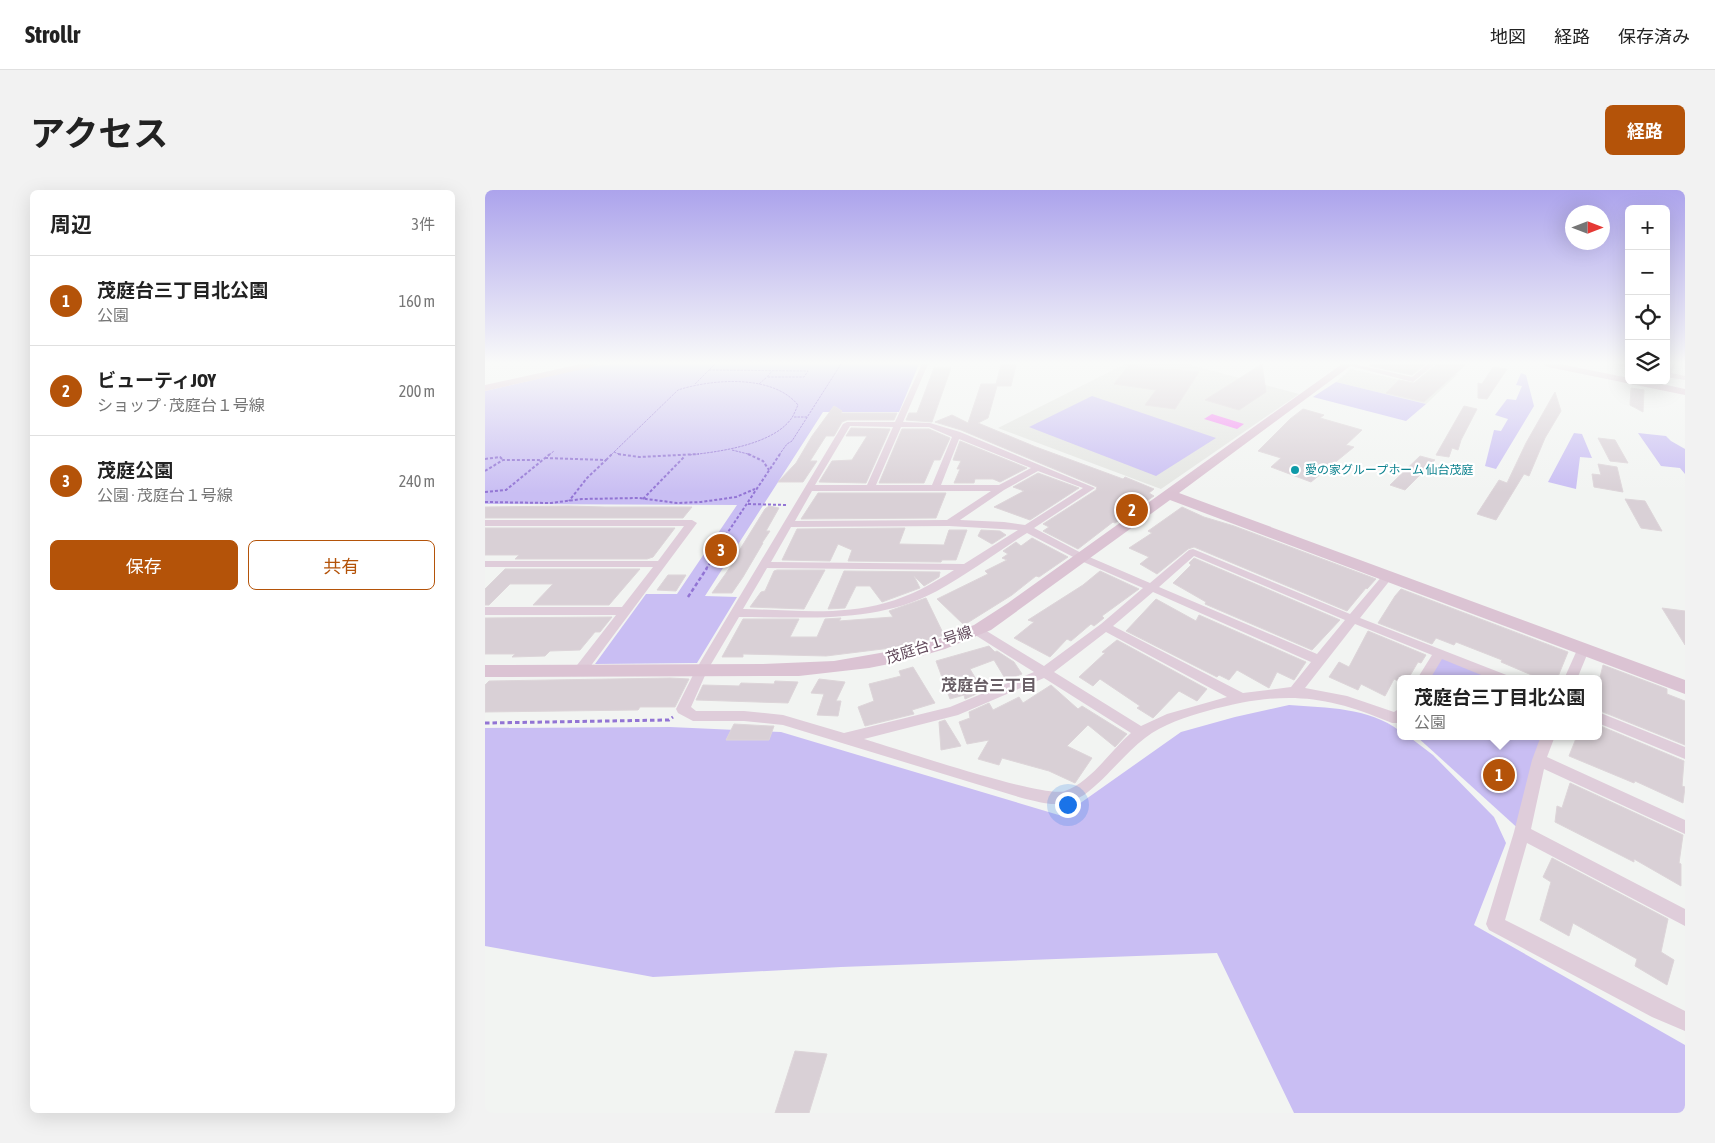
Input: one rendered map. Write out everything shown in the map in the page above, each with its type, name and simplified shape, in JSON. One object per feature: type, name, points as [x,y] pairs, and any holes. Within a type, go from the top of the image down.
[{"type":"street","points":[[871,487],[907,407]]},
{"type":"street","name":"茂庭台１号線","points":[[485,671],[799,671],[857,665],[900,656],[977,630],[1014,607],[1288,407]]},
{"type":"street","points":[[737,613],[839,613],[873,610],[909,600],[934,588],[1090,488],[957,434],[930,425],[847,424],[701,671],[683,709],[693,716],[745,716],[783,720],[1022,792],[1057,799],[1080,791],[1141,733],[1165,720],[1203,708],[1242,699],[1295,692],[1356,703],[1397,719]]},
{"type":"street","points":[[936,487],[957,434]]},
{"type":"street","points":[[949,523],[1001,488],[1037,468]]},
{"type":"street","points":[[808,488],[1001,488]]},
{"type":"street","points":[[1168,494],[1685,687]]},
{"type":"street","points":[[485,523],[692,523],[579,672]]},
{"type":"street","points":[[787,524],[949,523],[1004,525],[1025,528],[1083,558],[1152,586],[1319,660]]},
{"type":"street","points":[[846,738],[953,711],[1044,673],[1105,627],[1193,552],[1352,619],[1494,675]]},
{"type":"street","points":[[485,564],[660,564]]},
{"type":"street","points":[[763,565],[964,567]]},
{"type":"street","points":[[1295,692],[1387,577]]},
{"type":"street","points":[[485,611],[625,610]]},
{"type":"street","points":[[1105,627],[1242,699]]},
{"type":"street","points":[[977,630],[1141,733]]},
{"type":"street","points":[[1572,675],[1583,650]]},
{"type":"street","points":[[1426,675],[1439,654]]},
{"type":"street","points":[[1602,719],[1685,754]]},
{"type":"street","points":[[1546,740],[1522,832],[1495,924],[1659,1010],[1685,1021]]},
{"type":"street","points":[[1539,760],[1685,827]]},
{"type":"street","points":[[1522,832],[1685,918]]},
{"type":"path","points":[[569,501],[587,478],[660,407]]},
{"type":"path","points":[[614,452],[629,456],[684,456],[713,454],[730,450],[771,434],[785,426],[794,417],[797,407]]},
{"type":"path","points":[[688,597],[710,563],[714,563],[726,544],[720,544],[813,407]]},
{"type":"path","points":[[794,417],[807,417]]},
{"type":"path","points":[[730,450],[755,456],[767,465],[769,470]]},
{"type":"path","points":[[485,492],[506,490],[553,451]]},
{"type":"path","points":[[643,499],[684,456]]},
{"type":"path","points":[[485,459],[500,457],[503,460],[542,460]]},
{"type":"path","points":[[545,458],[607,460]]},
{"type":"path","points":[[485,471],[491,470],[503,460]]},
{"type":"path","points":[[485,502],[551,503],[643,499],[677,503],[715,502],[736,497],[756,489]]},
{"type":"path","points":[[748,504],[799,504]]},
{"type":"path","points":[[485,723],[669,720],[683,709]]},
{"type":"shaded area","points":[[485,407],[901,407],[899,412],[823,412],[705,596],[737,597],[697,663],[595,664],[646,594],[677,594],[737,505],[485,504]]},
{"type":"shaded area","points":[[1040,407],[1280,407],[1161,489],[998,428]]},
{"type":"shaded area","points":[[1069,407],[1125,407],[1216,438],[1156,476],[1029,427]]},
{"type":"shaded area","points":[[1352,407],[1422,407],[1406,421]]},
{"type":"shaded area","points":[[1501,407],[1533,407],[1496,469],[1485,466],[1494,430],[1501,431],[1508,419],[1495,415]]},
{"type":"shaded area","points":[[1212,414],[1244,424],[1237,429],[1204,419]]},
{"type":"shaded area","points":[[1574,433],[1582,434],[1592,458],[1580,457],[1576,489],[1548,482]]},
{"type":"shaded area","points":[[1638,433],[1666,436],[1685,449],[1685,474],[1680,468],[1661,466]]},
{"type":"shaded area","points":[[1439,654],[1494,675],[1426,675]]},
{"type":"shaded area","points":[[1289,705],[1347,710],[1375,717],[1388,723],[1397,729],[1397,740],[1413,740],[1433,755],[1494,817],[1506,843],[1474,925],[1685,1045],[1685,1113],[1294,1113],[1217,953],[841,967],[653,977],[485,946],[485,728],[670,727],[781,732],[1062,816],[1181,732]]},
{"type":"shaded area","points":[[1420,740],[1549,740],[1522,832]]},
{"type":"building","points":[[833,407],[842,411],[841,413],[897,413],[894,420],[847,420],[842,422],[834,436],[826,436],[810,461],[817,461],[803,482],[778,482],[796,463],[812,436]]},
{"type":"building","points":[[919,407],[937,407],[932,422],[906,420],[909,413],[917,413]]},
{"type":"building","points":[[973,407],[991,407],[988,418],[978,423],[1036,447],[1123,479],[1125,477],[1154,489],[1149,493],[1154,496],[1115,523],[1113,522],[1078,549],[1043,531],[1049,527],[1043,524],[1096,490],[1097,487],[961,430],[935,422],[952,415],[968,423]]},
{"type":"building","points":[[1229,407],[1243,407],[1239,410]]},
{"type":"building","points":[[1463,407],[1477,409],[1458,450],[1452,448],[1449,457],[1436,455]]},
{"type":"building","points":[[1546,407],[1560,407],[1561,411],[1545,438],[1529,476],[1524,474],[1496,520],[1477,514],[1499,480],[1507,483],[1526,443]]},
{"type":"building","points":[[1634,407],[1643,407],[1643,412]]},
{"type":"building","points":[[1303,409],[1324,415],[1320,418],[1362,430],[1346,445],[1354,447],[1311,482],[1271,467],[1281,458],[1258,451],[1290,419]]},
{"type":"building","points":[[851,428],[890,429],[866,483],[819,482],[832,461],[852,460],[867,436],[846,436]]},
{"type":"building","points":[[902,429],[929,429],[950,438],[940,460],[934,460],[924,483],[879,483]]},
{"type":"building","points":[[1598,438],[1615,440],[1628,463],[1610,461]]},
{"type":"building","points":[[960,441],[1027,468],[1000,482],[993,479],[975,479],[974,483],[954,483],[961,461],[953,460]]},
{"type":"building","points":[[1420,456],[1435,460],[1405,490],[1390,485]]},
{"type":"building","points":[[1598,464],[1617,467],[1623,492],[1594,487],[1592,474],[1601,475]]},
{"type":"building","points":[[1038,473],[1079,488],[1030,520],[994,507],[1024,491],[1013,487]]},
{"type":"building","points":[[818,493],[946,493],[936,518],[801,519]]},
{"type":"building","points":[[1625,499],[1645,501],[1662,531],[1641,528]]},
{"type":"building","points":[[769,506],[779,508],[766,531],[770,531],[743,577],[732,593],[712,593],[736,559],[734,559],[765,509]]},
{"type":"building","points":[[485,507],[692,507],[683,518],[485,518]]},
{"type":"building","points":[[1182,507],[1204,517],[1234,526],[1376,579],[1347,611],[1194,547],[1188,549],[1157,574],[1140,564],[1149,557],[1129,548],[1152,533],[1148,531]]},
{"type":"building","points":[[485,528],[675,528],[653,557],[647,559],[515,559],[519,555],[485,555]]},
{"type":"building","points":[[905,528],[899,544],[944,545],[949,530],[967,530],[956,560],[942,560],[941,562],[848,561],[852,550],[838,544],[830,561],[782,560],[797,529]]},
{"type":"building","points":[[981,530],[1000,531],[1006,535],[992,544],[978,536]]},
{"type":"building","points":[[1032,538],[1068,557],[1039,577],[1036,576],[1012,595],[964,625],[937,599],[988,574],[985,571],[1007,560],[1002,558],[1008,554],[1003,551],[1016,542],[1021,546]]},
{"type":"building","points":[[1194,558],[1340,620],[1312,650],[1205,604],[1206,602],[1173,583],[1191,565],[1189,563]]},
{"type":"building","points":[[505,569],[640,569],[609,605],[533,605],[553,584],[510,584],[489,605],[485,605],[485,589]]},
{"type":"building","points":[[825,570],[804,609],[750,607],[761,592],[765,591],[774,571]]},
{"type":"building","points":[[844,571],[940,572],[939,577],[924,586],[914,576],[920,588],[882,602],[870,586],[856,586],[845,608],[828,609]]},
{"type":"building","points":[[1100,571],[1139,589],[1102,616],[1104,618],[1094,626],[1091,624],[1071,641],[1067,639],[1050,657],[1014,638],[1034,622],[1028,620],[1083,585]]},
{"type":"building","points":[[668,575],[686,575],[676,591],[657,590]]},
{"type":"building","points":[[1401,589],[1568,652],[1559,675],[1532,675],[1501,662],[1502,660],[1456,642],[1454,645],[1436,638],[1432,644],[1378,623]]},
{"type":"building","points":[[926,598],[944,635],[907,646],[826,656],[743,654],[743,657],[722,657],[743,619],[799,619],[790,637],[817,637],[825,619],[841,618],[839,621],[893,617],[889,611]]},
{"type":"building","points":[[1156,599],[1196,621],[1199,615],[1306,662],[1294,680],[1277,672],[1269,688],[1237,670],[1229,680],[1219,675],[1217,677],[1126,631]]},
{"type":"building","points":[[1662,608],[1685,611],[1685,645]]},
{"type":"building","points":[[612,617],[600,632],[595,632],[580,650],[550,651],[545,656],[512,657],[515,654],[485,654],[485,618]]},
{"type":"building","points":[[1368,631],[1426,655],[1421,663],[1418,662],[1410,675],[1397,675],[1397,680],[1394,679],[1385,696],[1361,684],[1358,690],[1329,677],[1339,662],[1349,667]]},
{"type":"building","points":[[1117,640],[1207,689],[1197,701],[1179,691],[1153,718],[1137,708],[1140,706],[1100,679],[1093,686],[1079,677],[1105,653],[1102,652]]},
{"type":"building","points":[[989,646],[995,652],[997,651],[1014,662],[1022,674],[1006,680],[994,660],[970,669],[983,691],[965,699],[964,695],[950,699],[936,661]]},
{"type":"building","points":[[1603,665],[1667,689],[1667,694],[1685,701],[1685,745],[1602,712],[1601,675]]},
{"type":"building","points":[[913,667],[935,703],[912,710],[914,714],[865,726],[858,707],[874,701],[869,684],[901,676],[899,671]]},
{"type":"building","points":[[689,679],[675,707],[640,707],[638,710],[485,712],[485,685],[489,681]]},
{"type":"building","points":[[819,679],[845,682],[836,701],[841,701],[838,716],[817,715],[824,694],[811,693]]},
{"type":"building","points":[[775,681],[798,682],[788,703],[696,700],[703,685],[739,686],[741,683],[774,684]]},
{"type":"building","points":[[1051,685],[1078,709],[1082,706],[1127,734],[1115,747],[1088,725],[1067,746],[1092,758],[1075,783],[1049,771],[1002,758],[999,765],[978,759],[989,740],[967,744],[959,722],[970,718],[969,712],[989,703],[993,710],[1019,697],[1023,703]]},
{"type":"building","points":[[945,720],[961,746],[941,750],[939,722]]},
{"type":"building","points":[[734,724],[774,726],[769,740],[726,740]]},
{"type":"building","points":[[1602,727],[1684,761],[1682,786],[1685,787],[1683,803],[1635,781],[1634,783],[1569,756],[1575,740],[1602,740]]},
{"type":"building","points":[[1570,783],[1683,835],[1679,863],[1681,864],[1681,886],[1634,859],[1634,862],[1555,822],[1557,806],[1562,808]]},
{"type":"building","points":[[1552,858],[1668,919],[1661,952],[1674,960],[1667,985],[1635,966],[1637,959],[1573,923],[1569,936],[1540,920],[1551,882],[1543,877]]},
{"type":"building","points":[[795,1051],[827,1054],[809,1113],[775,1113]]},
{"type":"place","name":"愛の家グループホーム 仙台茂庭","points":[[1295,470]]},
{"type":"place","name":"ビューティJOY","points":[[1132,510]]},
{"type":"place","name":"茂庭公園","points":[[721,550]]},
{"type":"place","name":"茂庭台三丁目北公園","points":[[1499,775]]},
{"type":"district","name":"茂庭台三丁目","points":[[989,685]]}]
